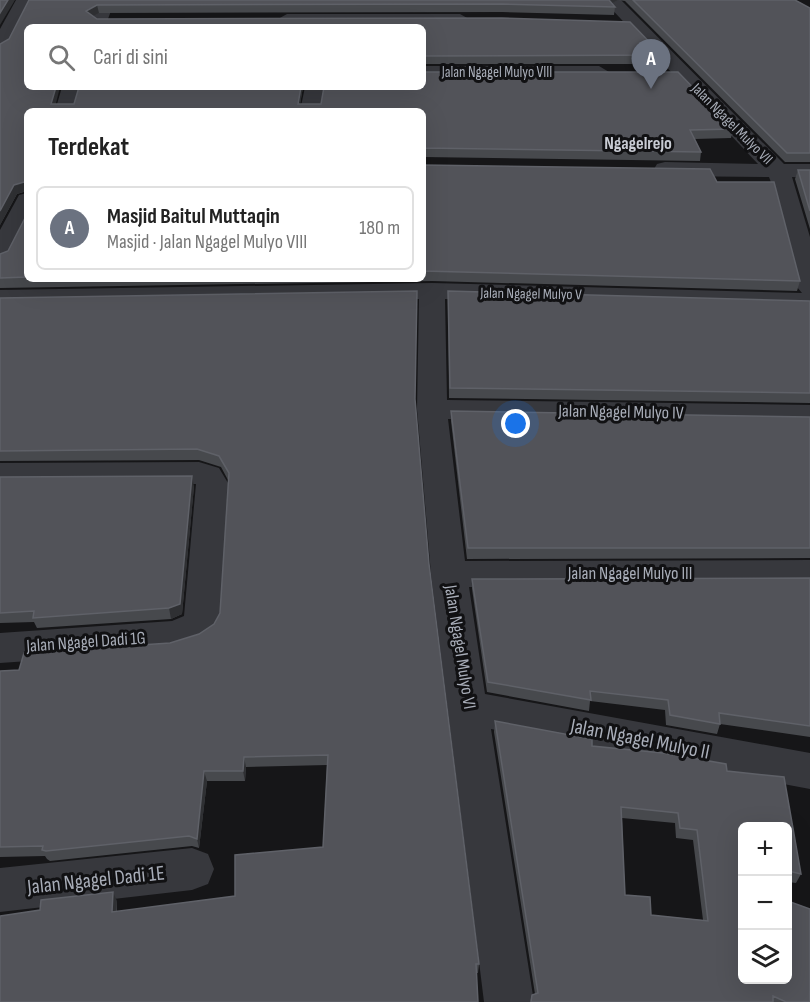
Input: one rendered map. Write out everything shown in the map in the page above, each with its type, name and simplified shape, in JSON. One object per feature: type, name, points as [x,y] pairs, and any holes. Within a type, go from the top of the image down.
[{"type":"street","points":[[0,46],[24,0]]},
{"type":"street","points":[[103,23],[107,0]]},
{"type":"street","name":"Jalan Ngagel Mulyo VII","points":[[611,0],[778,171]]},
{"type":"street","points":[[266,19],[478,19]]},
{"type":"street","points":[[612,22],[634,23]]},
{"type":"street","name":"Jalan Ngagel Mulyo VIII","points":[[426,72],[621,72]]},
{"type":"street","points":[[656,72],[679,72]]},
{"type":"street","points":[[66,108],[71,90]]},
{"type":"street","points":[[311,108],[314,90]]},
{"type":"street","points":[[648,169],[810,171]]},
{"type":"street","points":[[778,171],[787,193],[810,287]]},
{"type":"street","points":[[0,255],[24,206]]},
{"type":"street","name":"Jalan Ngagel Mulyo V","points":[[0,297],[432,291],[810,301]]},
{"type":"street","name":"Jalan Ngagel Mulyo VI","points":[[432,291],[432,409],[449,574],[470,708],[509,1002]]},
{"type":"street","name":"Jalan Ngagel Mulyo IV","points":[[432,409],[810,415]]},
{"type":"street","name":"Jalan Ngagel Dadi 1G","points":[[0,474],[166,473],[208,476],[212,483],[202,623],[188,632],[172,636],[0,648]]},
{"type":"street","name":"Jalan Ngagel Mulyo III","points":[[449,574],[810,573]]},
{"type":"street","name":"Jalan Ngagel Mulyo II","points":[[470,708],[810,771]]},
{"type":"street","name":"Jalan Ngagel Dadi 1E","points":[[0,890],[192,869]]},
{"type":"building","points":[[0,0],[8,0],[0,13]]},
{"type":"building","points":[[29,0],[609,0],[615,7],[503,4],[97,5],[86,11],[97,19],[502,18],[630,22],[662,55],[426,56],[426,24],[24,24],[24,90],[55,90],[51,104],[74,104],[78,90],[300,90],[298,104],[321,104],[323,90],[426,90],[426,72],[678,72],[733,129],[690,130],[701,152],[426,148],[426,108],[24,108],[24,182],[14,185],[0,211],[0,44],[9,39]]},
{"type":"building","points":[[633,0],[795,0],[810,8],[810,153],[787,153]]},
{"type":"building","points":[[426,165],[710,169],[717,182],[774,182],[800,281],[426,271]]},
{"type":"building","points":[[798,170],[810,170],[810,211]]},
{"type":"building","points":[[24,220],[24,277],[0,278],[0,254],[8,251]]},
{"type":"building","points":[[417,291],[415,399],[429,564],[479,964],[476,964],[478,1002],[0,1002],[0,916],[40,910],[41,900],[113,892],[112,912],[235,896],[235,855],[323,847],[328,755],[244,757],[243,771],[204,771],[197,839],[189,836],[46,851],[42,850],[43,846],[0,847],[0,671],[19,670],[24,653],[170,643],[199,634],[214,624],[220,613],[229,473],[219,456],[197,449],[0,451],[0,298]]},
{"type":"building","points":[[448,291],[810,301],[810,393],[450,388]]},
{"type":"building","points":[[451,411],[810,417],[810,548],[468,548]]},
{"type":"building","points":[[192,476],[180,604],[169,608],[33,618],[34,611],[0,613],[0,477]]},
{"type":"building","points":[[810,578],[810,726],[719,713],[720,724],[670,715],[668,700],[590,691],[591,700],[488,682],[472,579]]},
{"type":"building","points":[[495,721],[592,739],[592,746],[663,753],[726,764],[727,771],[784,777],[792,822],[738,822],[738,984],[792,984],[792,902],[810,909],[810,1002],[786,1002],[773,996],[773,1002],[531,1002],[532,995],[538,993]],"holes":[[[621,807],[678,813],[680,828],[697,830],[708,921],[651,915],[650,897],[625,895]]]},
{"type":"building","points":[[792,823],[801,874],[792,872]]},
{"type":"place","name":"Masjid Baitul Muttaqin","points":[[651,89]]},
{"type":"district","name":"Ngagelrejo","points":[[638,143]]}]
